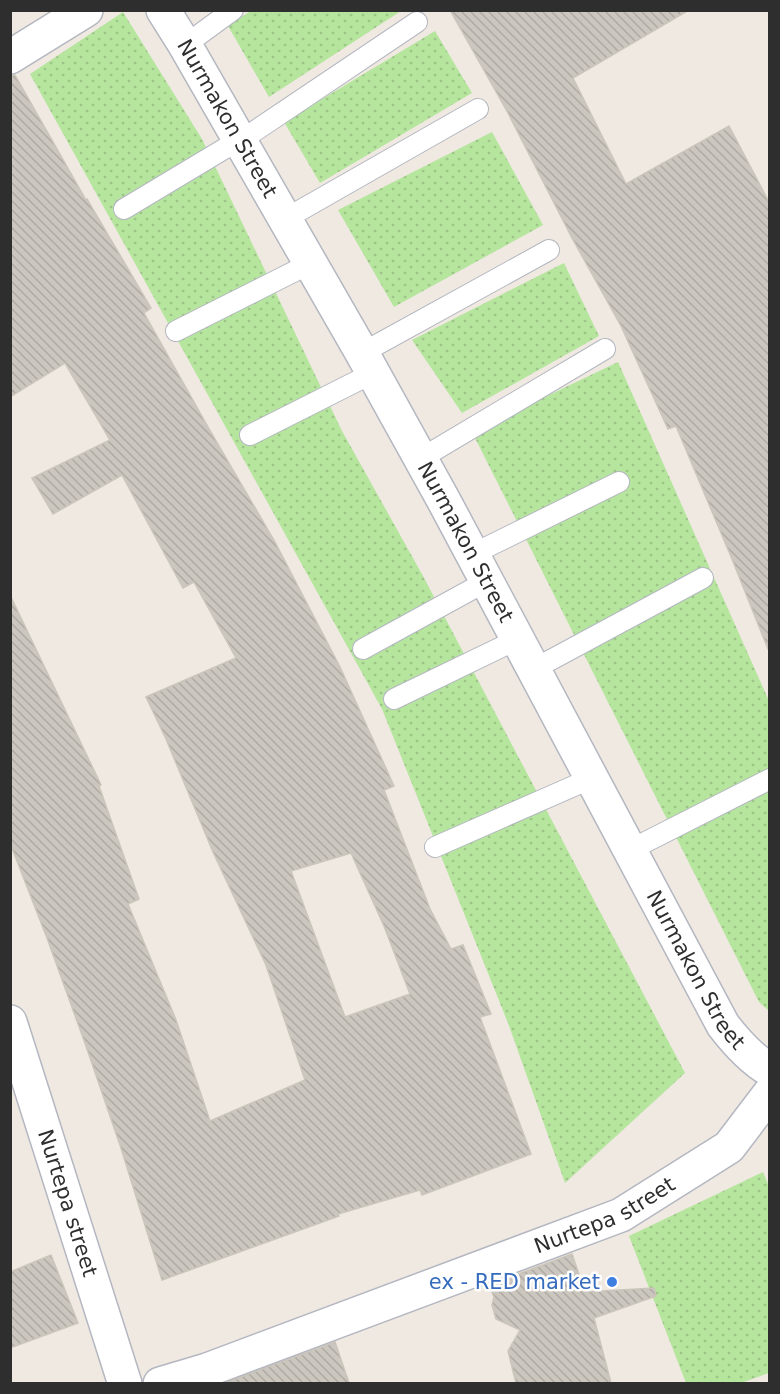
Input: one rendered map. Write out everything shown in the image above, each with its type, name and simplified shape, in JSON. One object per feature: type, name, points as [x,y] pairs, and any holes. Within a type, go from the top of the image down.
[{"type":"street","points":[[10,57],[86,10]]},
{"type":"street","name":"Nurmakon Street","points":[[163,10],[368,363],[480,567],[723,1025],[748,1053],[770,1070]]},
{"type":"street","name":"Nurtepa street","points":[[10,1022],[125,1383]]},
{"type":"street","name":"Nurtepa street","points":[[160,1383],[209,1377],[621,1215],[729,1147],[770,1093]]},
{"type":"lane","points":[[185,45],[233,10]]},
{"type":"lane","points":[[124,209],[224,148],[240,141],[417,22]]},
{"type":"lane","points":[[285,219],[478,109]]},
{"type":"lane","points":[[250,435],[549,250]]},
{"type":"lane","points":[[176,331],[311,264]]},
{"type":"lane","points":[[420,459],[605,349]]},
{"type":"lane","points":[[363,650],[480,567],[619,482]]},
{"type":"lane","points":[[534,669],[703,578]]},
{"type":"lane","points":[[394,699],[518,639]]},
{"type":"lane","points":[[435,848],[591,778]]},
{"type":"lane","points":[[630,850],[770,779]]},
{"type":"green space","points":[[252,10],[401,11],[269,97],[228,26]]},
{"type":"green space","points":[[123,12],[202,139],[342,431],[423,576],[685,1073],[565,1183],[508,1023],[382,709],[30,74]]},
{"type":"green space","points":[[435,31],[472,93],[320,183],[284,122]]},
{"type":"green space","points":[[492,132],[543,225],[394,307],[338,210]]},
{"type":"green space","points":[[564,263],[599,336],[462,413],[412,340]]},
{"type":"green space","points":[[618,362],[769,701],[769,1011],[759,1002],[472,432]]},
{"type":"green space","points":[[763,1172],[770,1189],[769,1373],[741,1383],[686,1383],[629,1236]]},
{"type":"building","points":[[450,10],[689,10],[573,78],[626,184],[729,126],[770,204],[770,649],[768,649],[676,426],[668,429],[621,326],[572,238],[508,113]]},
{"type":"building","points":[[15,75],[151,308],[144,313],[275,542],[340,667],[394,786],[384,790],[430,909],[451,949],[463,945],[491,1014],[480,1017],[531,1154],[422,1195],[420,1190],[338,1214],[339,1216],[162,1280],[86,1046],[10,843],[10,595],[101,785],[99,786],[139,899],[128,904],[176,1020],[210,1121],[305,1080],[266,965],[213,852],[146,697],[236,658],[194,582],[183,588],[122,475],[53,514],[32,478],[110,440],[65,363],[10,397],[10,76]],"holes":[[[351,853],[384,926],[410,994],[345,1017],[291,871]]]},
{"type":"building","points":[[572,1254],[585,1292],[654,1288],[656,1296],[594,1318],[611,1383],[516,1383],[508,1351],[520,1330],[496,1319],[492,1305],[494,1297],[489,1285]]},
{"type":"building","points":[[51,1255],[78,1323],[10,1348],[10,1272]]},
{"type":"building","points":[[335,1342],[349,1383],[224,1383]]},
{"type":"place","name":"ex - RED market","points":[[612,1282]]}]
